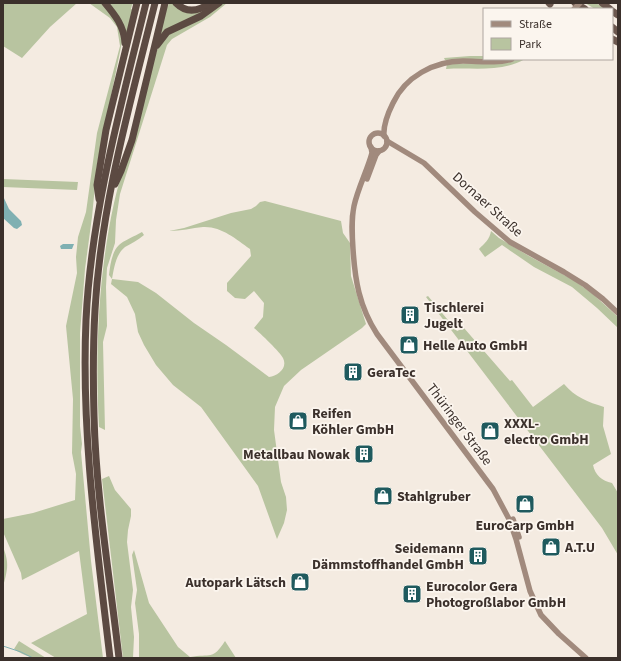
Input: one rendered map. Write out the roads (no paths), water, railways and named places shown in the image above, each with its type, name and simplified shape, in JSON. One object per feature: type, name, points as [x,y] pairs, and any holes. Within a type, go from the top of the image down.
[{"type":"highway","points":[[104,3],[122,26],[125,49]]},
{"type":"highway","points":[[100,209],[97,185],[99,166],[136,3]]},
{"type":"highway","points":[[110,658],[96,537],[86,422],[86,318],[92,257],[104,185],[146,3]]},
{"type":"highway","points":[[119,658],[98,485],[94,417],[93,352],[95,309],[101,250],[118,150],[155,3]]},
{"type":"highway","points":[[111,191],[121,171],[132,140],[165,3]]},
{"type":"highway","points":[[176,3],[182,8],[196,10],[203,8],[210,3]]},
{"type":"highway","points":[[153,50],[167,32],[201,16],[219,3]]},
{"type":"highway","points":[[581,3],[590,8]]},
{"type":"main road","points":[[386,120],[386,138],[382,150],[375,150],[371,147],[370,138],[378,133],[386,120],[394,100],[407,84],[418,75],[429,68],[451,62],[490,62],[505,60]]},
{"type":"main road","points":[[378,133],[386,138]]},
{"type":"main road","name":"Dornaer Straße","points":[[386,138],[402,151],[424,163],[475,212],[510,242],[580,281],[618,313]]},
{"type":"main road","name":"Thüringer Straße","points":[[371,147],[371,157],[354,204],[352,221],[355,277],[362,303],[369,320],[377,334],[493,489],[509,520],[536,597],[550,624],[586,658]]},
{"type":"main road","name":"Dornaer Straße","points":[[382,150],[402,151]]},
{"type":"main road","name":"Thüringer Straße","points":[[382,150],[376,155],[360,199],[355,221],[359,276],[365,302],[379,331],[483,468],[500,494],[516,528],[527,573]]},
{"type":"water","points":[[3,196],[9,209],[21,221],[22,225],[17,229],[3,218]]},
{"type":"water","points":[[63,244],[74,244],[72,249],[61,249],[60,246]]},
{"type":"waterway","points":[[3,646],[33,658]]},
{"type":"place","name":"Tischlerei Jugelt","points":[[410,315]]},
{"type":"place","name":"Helle Auto GmbH","points":[[409,345]]},
{"type":"place","name":"GeraTec","points":[[353,372]]},
{"type":"place","name":"Reifen Köhler GmbH","points":[[298,421]]},
{"type":"place","name":"XXXL- electro GmbH","points":[[490,431]]},
{"type":"place","name":"Metallbau Nowak","points":[[364,454]]},
{"type":"place","name":"Stahlgruber","points":[[383,496]]},
{"type":"place","name":"EuroCarp GmbH","points":[[525,504]]},
{"type":"place","name":"A.T.U","points":[[551,547]]},
{"type":"place","name":"Seidemann Dämmstoffhandel GmbH","points":[[478,556]]},
{"type":"place","name":"Autopark Lätsch","points":[[300,582]]},
{"type":"place","name":"Eurocolor Gera Photogroßlabor GmbH","points":[[412,594]]}]
